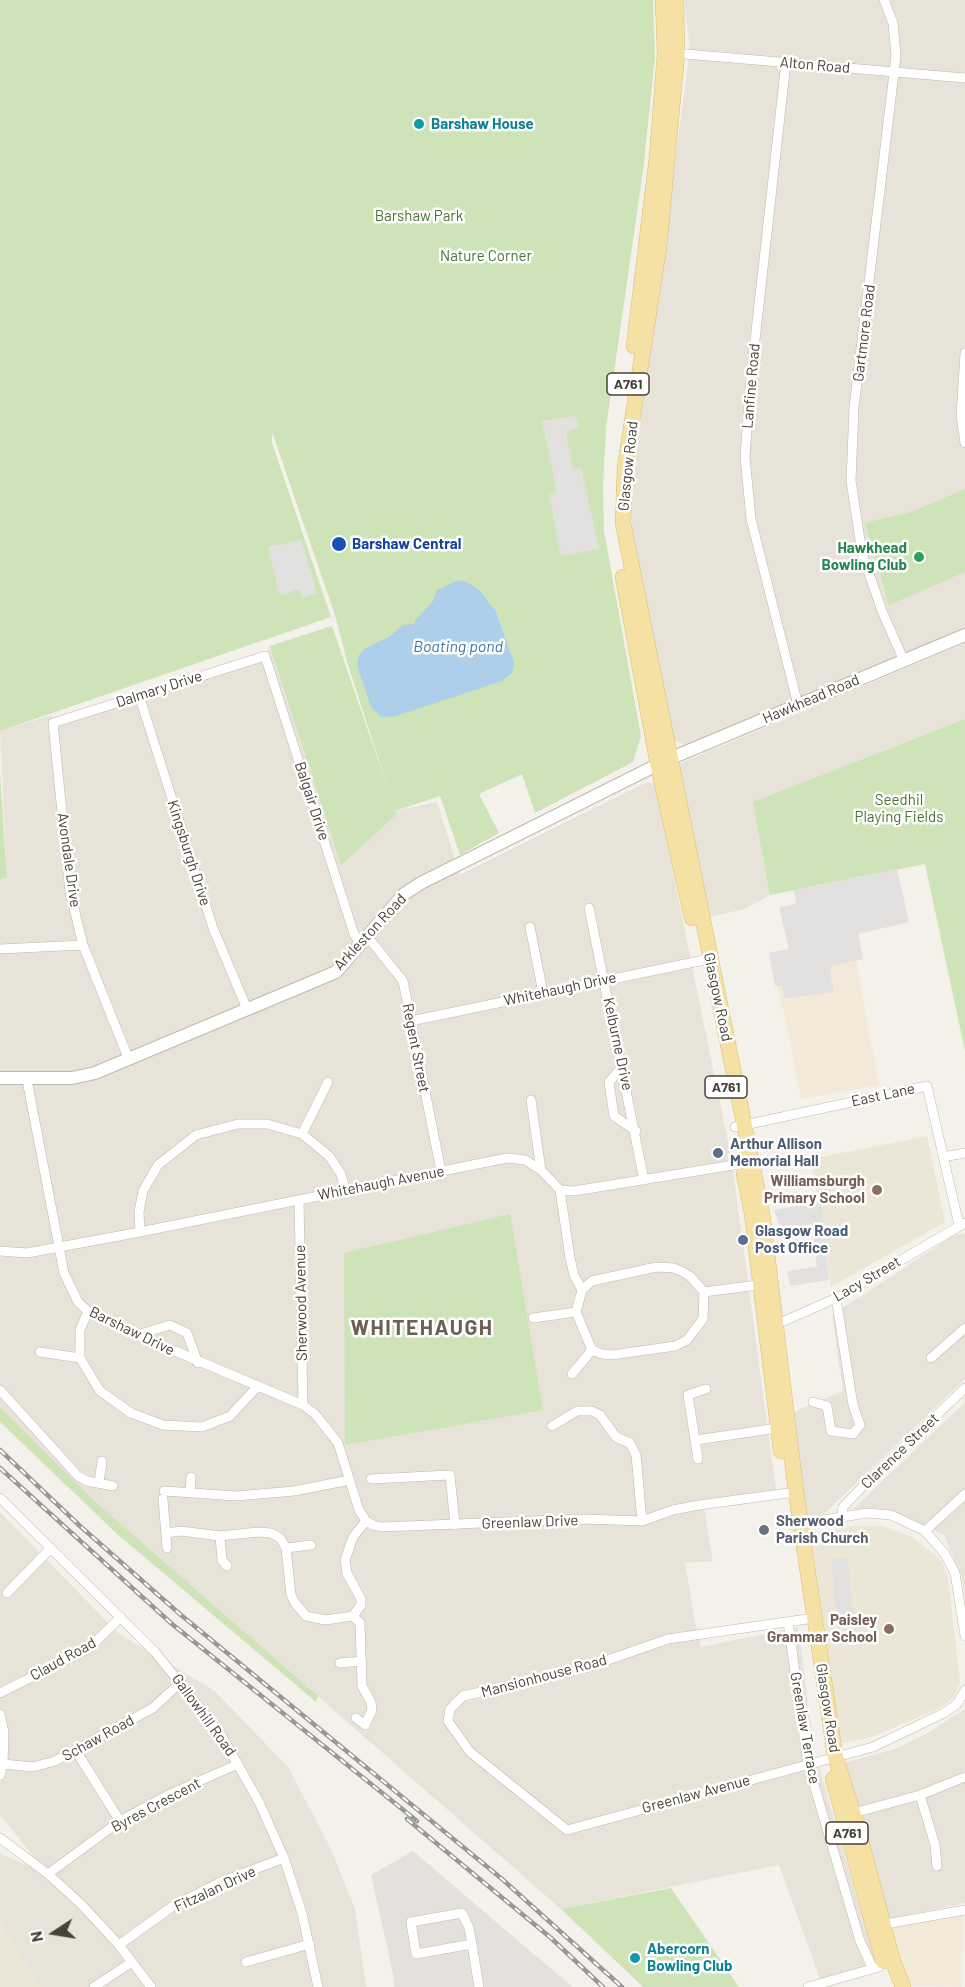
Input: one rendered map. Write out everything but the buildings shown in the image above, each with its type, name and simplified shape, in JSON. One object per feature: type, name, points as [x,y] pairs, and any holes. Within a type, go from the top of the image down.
[{"type":"main road","name":"Glasgow Road","points":[[663,0],[671,53]]},
{"type":"main road","name":"Glasgow Road","points":[[675,0],[671,53],[652,208],[614,494],[614,528],[747,1163],[762,1213],[765,1285],[770,1326],[791,1493],[830,1756],[848,1814],[877,1925],[883,1965],[891,1987]]},
{"type":"main road","name":"Glasgow Road","points":[[770,1326],[778,1428],[791,1493]]},
{"type":"main road","name":"Glasgow Road","points":[[883,1965],[903,1987]]},
{"type":"street","name":"Gartmore Road","points":[[884,0],[893,23],[896,40],[895,72],[854,407],[851,481],[862,553],[882,611],[904,660]]},
{"type":"street","name":"Alton Road","points":[[671,53],[965,78]]},
{"type":"street","name":"Lanfine Road","points":[[786,62],[751,376],[745,458],[751,519],[798,705]]},
{"type":"street","points":[[965,353],[961,416],[965,443]]},
{"type":"street","name":"Hawkhead Road","points":[[664,762],[965,635]]},
{"type":"street","name":"Dalmary Drive","points":[[53,723],[265,656]]},
{"type":"street","name":"Balgair Drive","points":[[265,656],[354,934],[364,941]]},
{"type":"street","name":"Kingsburgh Drive","points":[[139,695],[213,928],[247,1009]]},
{"type":"street","name":"Avondale Drive","points":[[53,723],[70,892],[83,945],[129,1060]]},
{"type":"street","name":"Arkleston Road","points":[[0,1078],[27,1080],[72,1078],[129,1060],[336,972],[404,894],[421,883],[664,762]]},
{"type":"street","name":"Kelburne Drive","points":[[590,908],[644,1180]]},
{"type":"street","points":[[530,927],[543,993]]},
{"type":"street","name":"Regent Street","points":[[364,941],[403,981],[441,1171]]},
{"type":"street","points":[[0,949],[83,945]]},
{"type":"street","name":"Whitehaugh Drive","points":[[411,1021],[705,960]]},
{"type":"street","points":[[623,1066],[609,1082],[614,1116],[636,1131]]},
{"type":"street","name":"Barshaw Drive","points":[[27,1080],[58,1247],[70,1289],[88,1311],[198,1363],[303,1405],[327,1425],[338,1443],[350,1480]]},
{"type":"street","points":[[302,1134],[328,1082]]},
{"type":"street","name":"East Lane","points":[[740,1127],[927,1086],[943,1157],[962,1224]]},
{"type":"street","points":[[531,1100],[541,1170]]},
{"type":"street","points":[[140,1232],[139,1212],[143,1191],[168,1155],[196,1135],[238,1124],[267,1124],[302,1134],[329,1156],[341,1174],[345,1189]]},
{"type":"street","points":[[943,1157],[965,1153]]},
{"type":"street","name":"Whitehaugh Avenue","points":[[0,1251],[27,1253],[507,1158],[525,1160],[541,1170],[560,1190]]},
{"type":"street","points":[[582,1290],[574,1275],[570,1258],[560,1190],[574,1191],[747,1163]]},
{"type":"street","name":"Sherwood Avenue","points":[[299,1200],[303,1405]]},
{"type":"street","name":"Lacy Street","points":[[770,1326],[836,1298],[962,1224]]},
{"type":"street","points":[[656,1267],[674,1268],[691,1276],[704,1292],[703,1319],[687,1340],[675,1346],[612,1355],[592,1350],[576,1312],[582,1290],[592,1281],[606,1276],[656,1267]]},
{"type":"street","points":[[704,1292],[765,1285]]},
{"type":"street","points":[[813,1401],[827,1406],[831,1431],[853,1434],[861,1425],[853,1405],[836,1298]]},
{"type":"street","points":[[88,1311],[80,1330],[80,1358],[92,1381],[109,1398],[131,1413],[164,1425],[189,1428],[215,1423],[230,1416],[258,1386]]},
{"type":"street","points":[[533,1318],[576,1312]]},
{"type":"street","points":[[137,1335],[170,1325],[187,1333],[198,1363]]},
{"type":"street","points":[[931,1358],[965,1328]]},
{"type":"street","points":[[572,1374],[592,1350]]},
{"type":"street","points":[[40,1352],[80,1358]]},
{"type":"street","name":"Clarence Street","points":[[842,1517],[843,1507],[965,1388]]},
{"type":"street","points":[[698,1459],[688,1395],[706,1389]]},
{"type":"street","points":[[0,1390],[67,1466],[87,1481],[113,1486]]},
{"type":"street","points":[[552,1426],[577,1411],[592,1411],[600,1415],[616,1437],[630,1443],[636,1455],[642,1521]]},
{"type":"street","points":[[696,1440],[778,1428]]},
{"type":"street","points":[[99,1483],[102,1461]]},
{"type":"street","points":[[371,1479],[450,1475],[455,1525]]},
{"type":"street","points":[[190,1493],[191,1477]]},
{"type":"street","points":[[166,1533],[181,1531],[220,1536],[271,1533],[280,1539],[286,1548],[291,1594],[306,1616],[325,1620],[353,1616],[361,1605],[361,1599],[347,1573],[345,1555],[353,1537],[366,1521],[359,1510],[350,1480],[294,1491],[236,1496],[190,1493],[164,1495],[166,1533],[167,1548]]},
{"type":"street","name":"Greenlaw Drive","points":[[366,1521],[381,1527],[583,1520],[642,1521],[673,1510],[791,1493]]},
{"type":"street","points":[[925,1531],[965,1494]]},
{"type":"street","name":"Gallowhill Road","points":[[0,1498],[121,1617],[181,1682],[238,1764],[284,1858],[310,1944],[318,1987]]},
{"type":"street","points":[[796,1524],[867,1513],[891,1515],[925,1531],[945,1554],[955,1573],[962,1592],[965,1636]]},
{"type":"street","points":[[220,1536],[222,1560],[227,1566]]},
{"type":"street","points":[[286,1548],[311,1545]]},
{"type":"street","points":[[7,1593],[51,1548]]},
{"type":"street","points":[[353,1616],[360,1623],[362,1686],[371,1702],[372,1710],[365,1725],[356,1718]]},
{"type":"street","name":"Claud Road","points":[[0,1694],[88,1649],[121,1617]]},
{"type":"street","name":"Mansionhouse Road","points":[[567,1830],[470,1752],[448,1721],[454,1702],[463,1696],[585,1668],[668,1639],[810,1619]]},
{"type":"street","name":"Greenlaw Terrace","points":[[788,1622],[808,1764],[860,1941],[883,1965]]},
{"type":"street","points":[[340,1663],[362,1661]]},
{"type":"street","name":"Schaw Road","points":[[3,1764],[33,1767],[55,1761],[153,1708],[181,1682]]},
{"type":"street","name":"Greenlaw Avenue","points":[[567,1830],[830,1756],[873,1747],[919,1726],[957,1704],[965,1690]]},
{"type":"street","points":[[0,1714],[4,1732],[3,1764],[0,1775]]},
{"type":"street","points":[[76,1751],[120,1821]]},
{"type":"street","name":"Byres Crescent","points":[[48,1874],[120,1821],[168,1795],[238,1764]]},
{"type":"street","points":[[848,1814],[920,1795],[965,1777]]},
{"type":"street","points":[[920,1795],[935,1845],[937,1866]]},
{"type":"street","points":[[0,1838],[48,1874],[119,1945],[151,1987]]},
{"type":"street","name":"Fitzalan Drive","points":[[119,1945],[173,1906],[223,1881],[284,1858]]},
{"type":"street","points":[[877,1925],[965,1910]]},
{"type":"street","points":[[472,1944],[416,1954],[411,1922],[462,1913],[472,1944],[479,1987]]},
{"type":"street","points":[[246,1962],[310,1944]]},
{"type":"street","points":[[94,1987],[132,1962]]},
{"type":"street","points":[[808,1987],[883,1965]]},
{"type":"shaded area","points":[[684,0],[965,0],[965,630],[687,746],[672,739],[632,529],[631,495],[690,49]]},
{"type":"shaded area","points":[[576,416],[579,428],[566,432],[573,469],[581,468],[599,549],[561,556],[549,494],[557,492],[542,421]]},
{"type":"shaded area","points":[[301,540],[317,593],[303,598],[299,589],[281,595],[268,547]]},
{"type":"shaded area","points":[[332,626],[395,811],[437,802],[460,875],[647,782],[655,784],[731,1157],[776,1490],[703,1500],[713,1561],[685,1563],[695,1623],[701,1647],[798,1627],[814,1750],[876,1963],[820,1979],[779,1865],[561,1909],[98,1504],[0,1407],[0,879],[7,878],[0,731],[52,715],[53,723],[265,656],[270,646]]},
{"type":"shaded area","points":[[965,643],[965,719],[754,802],[770,895],[745,909],[708,917],[679,764]]},
{"type":"shaded area","points":[[897,869],[909,922],[858,934],[863,959],[856,961],[879,1085],[801,1099],[769,953],[789,949],[779,907],[796,904],[794,890]]},
{"type":"shaded area","points":[[897,869],[909,922],[858,934],[863,959],[832,966],[830,973],[834,992],[785,999],[782,985],[775,986],[769,953],[789,949],[779,907],[796,904],[794,890]]},
{"type":"shaded area","name":"Williamsburgh Primary School","points":[[927,1136],[945,1222],[831,1287],[811,1159]]},
{"type":"shaded area","points":[[821,1202],[829,1280],[790,1286],[787,1271],[817,1267],[812,1224],[781,1229],[774,1210]]},
{"type":"shaded area","points":[[965,1233],[965,1379],[824,1514],[803,1518],[791,1413],[843,1391],[832,1315],[953,1236]]},
{"type":"shaded area","points":[[965,1402],[965,1596],[962,1577],[944,1535],[917,1522],[853,1509]]},
{"type":"shaded area","points":[[0,1512],[118,1633],[215,1691],[288,1767],[330,1847],[355,1909],[366,1987],[0,1987],[0,1854],[47,1873],[0,1815]]},
{"type":"shaded area","name":"Paisley Grammar School","points":[[853,1526],[883,1526],[912,1537],[941,1560],[948,1578],[960,1681],[955,1695],[942,1707],[872,1737],[841,1743],[811,1534]]},
{"type":"shaded area","points":[[848,1558],[854,1622],[837,1624],[831,1559]]},
{"type":"shaded area","points":[[965,1709],[965,1903],[884,1920],[844,1763],[895,1749],[928,1733]]},
{"type":"shaded area","points":[[413,1851],[573,1987],[394,1987],[371,1875]]},
{"type":"shaded area","points":[[964,1912],[961,1987],[908,1986],[889,1926]]},
{"type":"shaded area","points":[[0,1921],[40,1987],[0,1987]]},
{"type":"green space","name":"Barshaw Park","points":[[0,0],[653,0],[655,57],[643,171],[606,428],[603,487],[604,531],[641,736],[633,762],[535,813],[522,774],[479,794],[499,833],[460,855],[440,796],[395,811],[396,815],[341,865],[270,646],[332,626],[389,792],[348,665],[335,615],[272,432],[272,443],[331,617],[0,731]]},
{"type":"green space","name":"Hawkhead Bowling Club","points":[[965,489],[965,572],[889,605],[865,523],[911,512]]},
{"type":"green space","name":"Seedhil Playing Fields","points":[[965,719],[965,1051],[925,864],[770,895],[753,802]]},
{"type":"green space","points":[[0,771],[7,878],[0,879]]},
{"type":"green space","points":[[510,1214],[543,1410],[345,1445],[344,1253]]},
{"type":"green space","points":[[0,1407],[98,1504],[318,1696],[316,1702],[116,1533],[0,1422]]},
{"type":"green space","points":[[671,1888],[739,1987],[643,1987],[561,1909]]},
{"type":"water","name":"Boating pond","points":[[458,580],[467,582],[480,591],[496,612],[514,662],[512,673],[502,681],[396,716],[381,717],[371,707],[357,665],[359,655],[364,649],[389,637],[403,625],[415,624],[414,622],[433,601],[437,590]]},
{"type":"railway","points":[[0,1450],[80,1526],[181,1615],[502,1879],[622,1987]]},
{"type":"railway","points":[[0,1468],[172,1624],[417,1821]]},
{"type":"railway","points":[[407,1819],[551,1938],[603,1987]]},
{"type":"place","name":"Barshaw House","points":[[419,124]]},
{"type":"place","name":"Barshaw Central","points":[[339,544]]},
{"type":"place","name":"Hawkhead Bowling Club","points":[[919,557]]},
{"type":"place","name":"Arthur Allison Memorial Hall","points":[[718,1153]]},
{"type":"place","name":"Williamsburgh Primary School","points":[[877,1190]]},
{"type":"place","name":"Glasgow Road Post Office","points":[[743,1240]]},
{"type":"place","name":"Sherwood Parish Church","points":[[764,1530]]},
{"type":"place","name":"Paisley Grammar School","points":[[889,1629]]},
{"type":"place","name":"Abercorn Bowling Club","points":[[635,1958]]},
{"type":"district","name":"WHITEHAUGH","points":[[422,1328]]},
{"type":"park label","name":"Nature Corner","points":[[486,256]]}]
